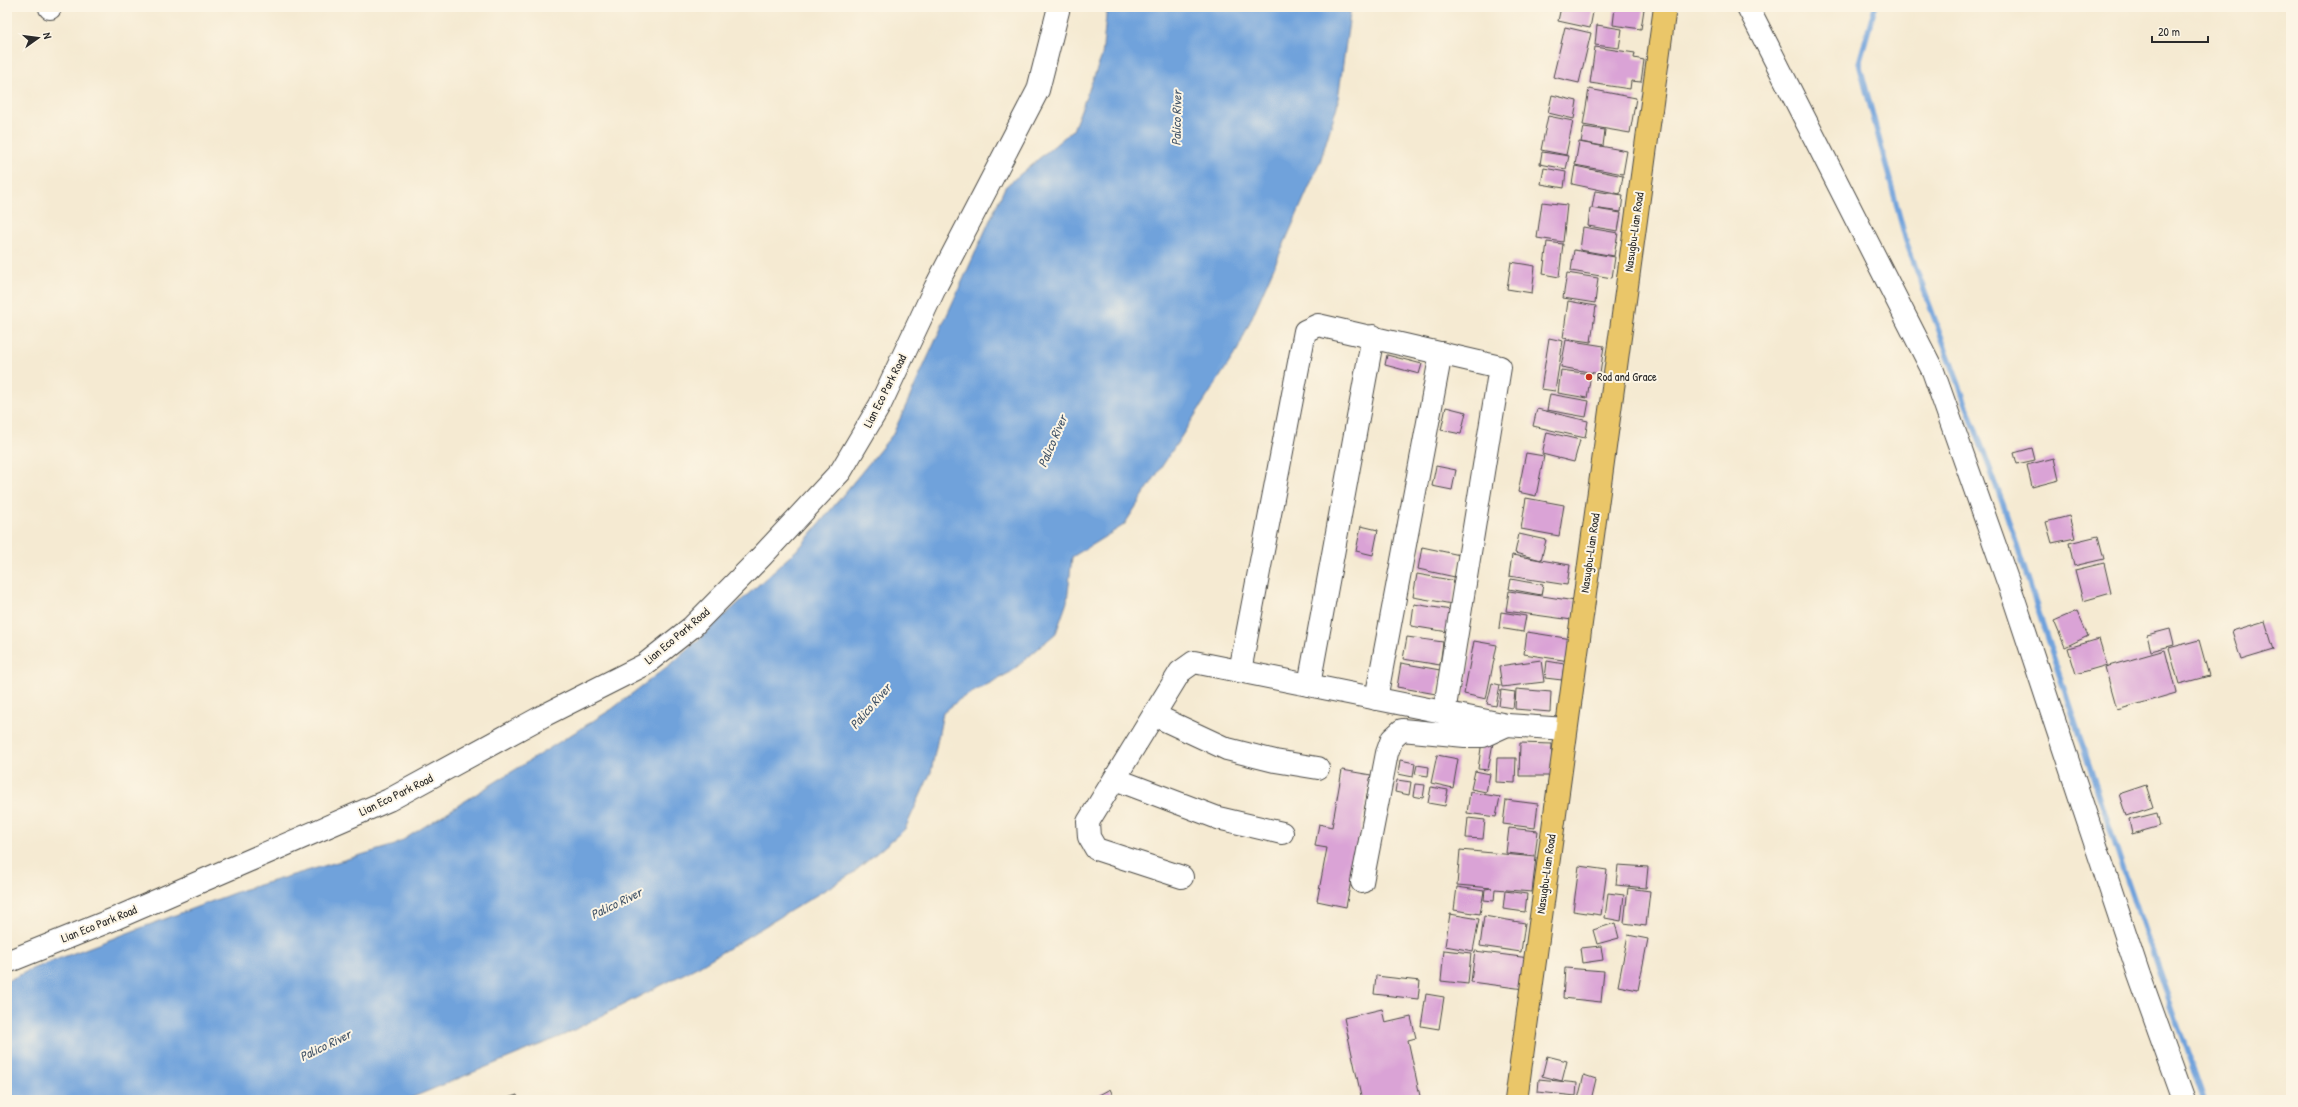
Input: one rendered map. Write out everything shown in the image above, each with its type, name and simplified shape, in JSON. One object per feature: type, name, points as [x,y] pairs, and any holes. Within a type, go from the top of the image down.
[{"type":"main road","name":"Nasugbu-Lian Road","points":[[1516,1100],[1665,7]]},
{"type":"street","name":"Lian Eco Park Road","points":[[7,962],[114,919],[389,800],[543,716],[644,665],[692,627],[762,556],[841,471],[880,405],[936,288],[1038,90],[1059,7]]},
{"type":"street","points":[[1748,7],[1933,371],[2014,599],[2139,975],[2184,1100]]},
{"type":"street","points":[[1240,671],[1305,331],[1318,325],[1373,336],[1500,367],[1444,713]]},
{"type":"street","points":[[1309,685],[1373,336]]},
{"type":"street","points":[[1376,699],[1441,353]]},
{"type":"street","points":[[1182,878],[1096,849],[1089,837],[1088,822],[1180,672],[1194,662],[1507,725],[1566,729]]},
{"type":"street","points":[[1154,715],[1227,749],[1275,761],[1318,768]]},
{"type":"street","points":[[1362,882],[1387,753],[1392,739],[1402,730],[1464,736],[1483,736],[1507,725]]},
{"type":"street","points":[[1115,779],[1218,818],[1282,833]]},
{"type":"water","name":"Palico River","points":[[1107,7],[1351,7],[1337,106],[1320,162],[1238,349],[1124,525],[1072,557],[1067,602],[1056,633],[1011,672],[960,699],[943,713],[931,772],[905,829],[853,873],[699,966],[564,1035],[406,1100],[7,1100],[7,981],[34,968],[242,890],[395,845],[612,709],[677,659],[801,546],[893,434],[1005,187],[1073,130],[1102,56]]},
{"type":"building","points":[[1561,7],[1594,7],[1590,28],[1558,21]]},
{"type":"building","points":[[1615,7],[1644,9],[1641,29],[1613,25]]},
{"type":"building","points":[[1597,25],[1622,29],[1619,48],[1595,45]]},
{"type":"building","points":[[1565,27],[1591,33],[1579,83],[1553,77]]},
{"type":"building","points":[[1595,47],[1635,53],[1634,58],[1644,60],[1641,82],[1631,81],[1630,89],[1590,83]]},
{"type":"building","points":[[1589,89],[1636,98],[1630,133],[1583,125]]},
{"type":"building","points":[[1552,95],[1577,101],[1574,119],[1548,113]]},
{"type":"building","points":[[1548,116],[1573,121],[1566,155],[1541,150]]},
{"type":"building","points":[[1584,127],[1605,130],[1603,146],[1581,142]]},
{"type":"building","points":[[1579,142],[1627,151],[1623,174],[1575,165]]},
{"type":"building","points":[[1542,152],[1569,156],[1566,169],[1540,164]]},
{"type":"building","points":[[1575,166],[1623,176],[1620,194],[1572,184]]},
{"type":"building","points":[[1544,168],[1566,172],[1564,188],[1541,184]]},
{"type":"building","points":[[1595,191],[1623,195],[1621,212],[1592,208]]},
{"type":"building","points":[[1542,202],[1567,205],[1563,242],[1537,238]]},
{"type":"building","points":[[1590,208],[1621,213],[1618,231],[1588,226]]},
{"type":"building","points":[[1583,227],[1618,233],[1614,256],[1580,250]]},
{"type":"building","points":[[1547,242],[1563,244],[1559,277],[1543,274]]},
{"type":"building","points":[[1574,250],[1615,257],[1612,278],[1571,271]]},
{"type":"building","points":[[1511,262],[1535,266],[1532,293],[1507,289]]},
{"type":"building","points":[[1567,273],[1598,278],[1595,303],[1563,298]]},
{"type":"building","points":[[1568,301],[1596,306],[1591,342],[1563,338]]},
{"type":"building","points":[[1549,338],[1563,341],[1555,391],[1541,389]]},
{"type":"building","points":[[1566,340],[1604,346],[1600,374],[1561,367]]},
{"type":"building","points":[[1387,355],[1422,364],[1419,374],[1385,365]]},
{"type":"building","points":[[1561,370],[1591,374],[1587,398],[1558,393]]},
{"type":"building","points":[[1550,394],[1589,401],[1586,417],[1547,410]]},
{"type":"building","points":[[1446,407],[1466,412],[1461,434],[1441,430]]},
{"type":"building","points":[[1537,409],[1588,421],[1585,438],[1533,426]]},
{"type":"building","points":[[1547,432],[1580,440],[1574,462],[1542,454]]},
{"type":"building","points":[[2032,448],[2035,460],[2017,464],[2014,453]]},
{"type":"building","points":[[1526,453],[1544,456],[1536,496],[1518,492]]},
{"type":"building","points":[[2054,458],[2059,480],[2032,487],[2027,465]]},
{"type":"building","points":[[1436,466],[1456,470],[1452,490],[1432,486]]},
{"type":"building","points":[[1526,498],[1564,505],[1559,536],[1521,529]]},
{"type":"building","points":[[2069,516],[2075,538],[2052,543],[2046,522]]},
{"type":"building","points":[[1361,526],[1378,530],[1373,555],[1356,551]]},
{"type":"building","points":[[1519,534],[1546,540],[1541,560],[1515,553]]},
{"type":"building","points":[[2098,536],[2104,559],[2074,566],[2069,543]]},
{"type":"building","points":[[1422,547],[1460,555],[1455,577],[1418,569]]},
{"type":"building","points":[[1512,555],[1570,565],[1567,585],[1509,576]]},
{"type":"building","points":[[2104,563],[2111,593],[2083,601],[2075,570]]},
{"type":"building","points":[[1417,574],[1456,581],[1452,604],[1413,597]]},
{"type":"building","points":[[1511,579],[1543,585],[1541,595],[1509,589]]},
{"type":"building","points":[[1509,591],[1575,601],[1572,620],[1506,611]]},
{"type":"building","points":[[1414,604],[1451,610],[1448,632],[1411,626]]},
{"type":"building","points":[[2077,611],[2088,636],[2065,647],[2054,621]]},
{"type":"building","points":[[1501,612],[1526,616],[1523,632],[1499,628]]},
{"type":"building","points":[[2265,621],[2274,650],[2241,660],[2232,631]]},
{"type":"building","points":[[2170,629],[2174,645],[2151,651],[2147,635]]},
{"type":"building","points":[[1527,632],[1572,639],[1569,661],[1524,654]]},
{"type":"building","points":[[1407,637],[1443,642],[1440,665],[1403,659]]},
{"type":"building","points":[[2099,639],[2107,665],[2076,674],[2068,648]]},
{"type":"building","points":[[2199,640],[2209,676],[2179,684],[2169,648]]},
{"type":"building","points":[[1474,641],[1497,645],[1486,699],[1464,694]]},
{"type":"building","points":[[2165,650],[2176,693],[2117,710],[2105,667]]},
{"type":"building","points":[[1541,660],[1544,682],[1502,687],[1499,666]]},
{"type":"building","points":[[1547,661],[1564,664],[1562,680],[1545,678]]},
{"type":"building","points":[[1401,663],[1440,670],[1436,694],[1397,687]]},
{"type":"building","points":[[1492,683],[1500,685],[1496,706],[1487,704]]},
{"type":"building","points":[[1516,689],[1551,692],[1550,712],[1515,709]]},
{"type":"building","points":[[1501,690],[1515,692],[1513,708],[1499,706]]},
{"type":"building","points":[[1482,741],[1493,743],[1488,770],[1478,769]]},
{"type":"building","points":[[1520,743],[1552,744],[1551,776],[1519,776]]},
{"type":"building","points":[[1437,755],[1458,759],[1453,788],[1431,783]]},
{"type":"building","points":[[1497,758],[1516,758],[1515,783],[1496,782]]},
{"type":"building","points":[[1400,760],[1415,763],[1413,777],[1398,774]]},
{"type":"building","points":[[1417,765],[1429,767],[1428,776],[1415,774]]},
{"type":"building","points":[[1342,770],[1371,775],[1346,907],[1317,901],[1327,848],[1315,846],[1319,824],[1332,827]]},
{"type":"building","points":[[1475,771],[1490,774],[1486,792],[1471,789]]},
{"type":"building","points":[[1397,780],[1411,782],[1409,795],[1395,792]]},
{"type":"building","points":[[1415,784],[1425,785],[1423,798],[1413,796]]},
{"type":"building","points":[[2146,785],[2153,807],[2126,816],[2119,794]]},
{"type":"building","points":[[1431,787],[1448,790],[1445,806],[1428,803]]},
{"type":"building","points":[[1470,792],[1500,797],[1496,817],[1467,813]]},
{"type":"building","points":[[1506,800],[1538,804],[1535,828],[1503,824]]},
{"type":"building","points":[[2157,813],[2160,826],[2132,834],[2129,820]]},
{"type":"building","points":[[1468,818],[1485,820],[1483,839],[1466,838]]},
{"type":"building","points":[[1509,828],[1538,831],[1535,856],[1506,853]]},
{"type":"building","points":[[1460,850],[1536,857],[1532,892],[1495,889],[1494,901],[1484,900],[1485,889],[1492,888],[1457,885]]},
{"type":"building","points":[[1618,865],[1648,867],[1646,888],[1616,885]]},
{"type":"building","points":[[1579,866],[1607,870],[1601,915],[1573,911]]},
{"type":"building","points":[[1457,887],[1484,891],[1480,914],[1454,910]]},
{"type":"building","points":[[1628,888],[1650,891],[1646,926],[1624,923]]},
{"type":"building","points":[[1505,891],[1527,894],[1525,912],[1503,909]]},
{"type":"building","points":[[1608,893],[1624,895],[1621,921],[1605,918]]},
{"type":"building","points":[[1450,914],[1479,919],[1473,951],[1445,946]]},
{"type":"building","points":[[1484,916],[1525,923],[1521,952],[1480,946]]},
{"type":"building","points":[[1615,923],[1619,938],[1597,944],[1593,930]]},
{"type":"building","points":[[1628,935],[1648,939],[1638,990],[1618,986]]},
{"type":"building","points":[[1601,946],[1603,960],[1582,963],[1580,948]]},
{"type":"building","points":[[1444,950],[1471,953],[1468,984],[1441,981]]},
{"type":"building","points":[[1475,951],[1529,958],[1524,989],[1471,982]]},
{"type":"building","points":[[1565,968],[1604,971],[1601,1002],[1563,998]]},
{"type":"building","points":[[1376,976],[1420,981],[1418,999],[1374,994]]},
{"type":"building","points":[[1426,994],[1444,997],[1439,1029],[1421,1026]]},
{"type":"building","points":[[1382,1009],[1385,1023],[1411,1017],[1416,1038],[1408,1040],[1420,1096],[1408,1100],[1362,1100],[1344,1018]]},
{"type":"building","points":[[1547,1056],[1567,1061],[1562,1081],[1542,1076]]},
{"type":"building","points":[[1584,1075],[1596,1079],[1591,1100],[1578,1099]]},
{"type":"building","points":[[1539,1079],[1577,1083],[1576,1096],[1538,1092]]},
{"type":"building","points":[[1110,1089],[1115,1100],[1090,1100]]},
{"type":"building","points":[[517,1095],[518,1100],[501,1100]]},
{"type":"waterway","points":[[1875,7],[1859,63],[1906,241],[2004,507],[2124,871],[2204,1100]]},
{"type":"place","name":"Rod and Grace","points":[[1589,377]]}]
